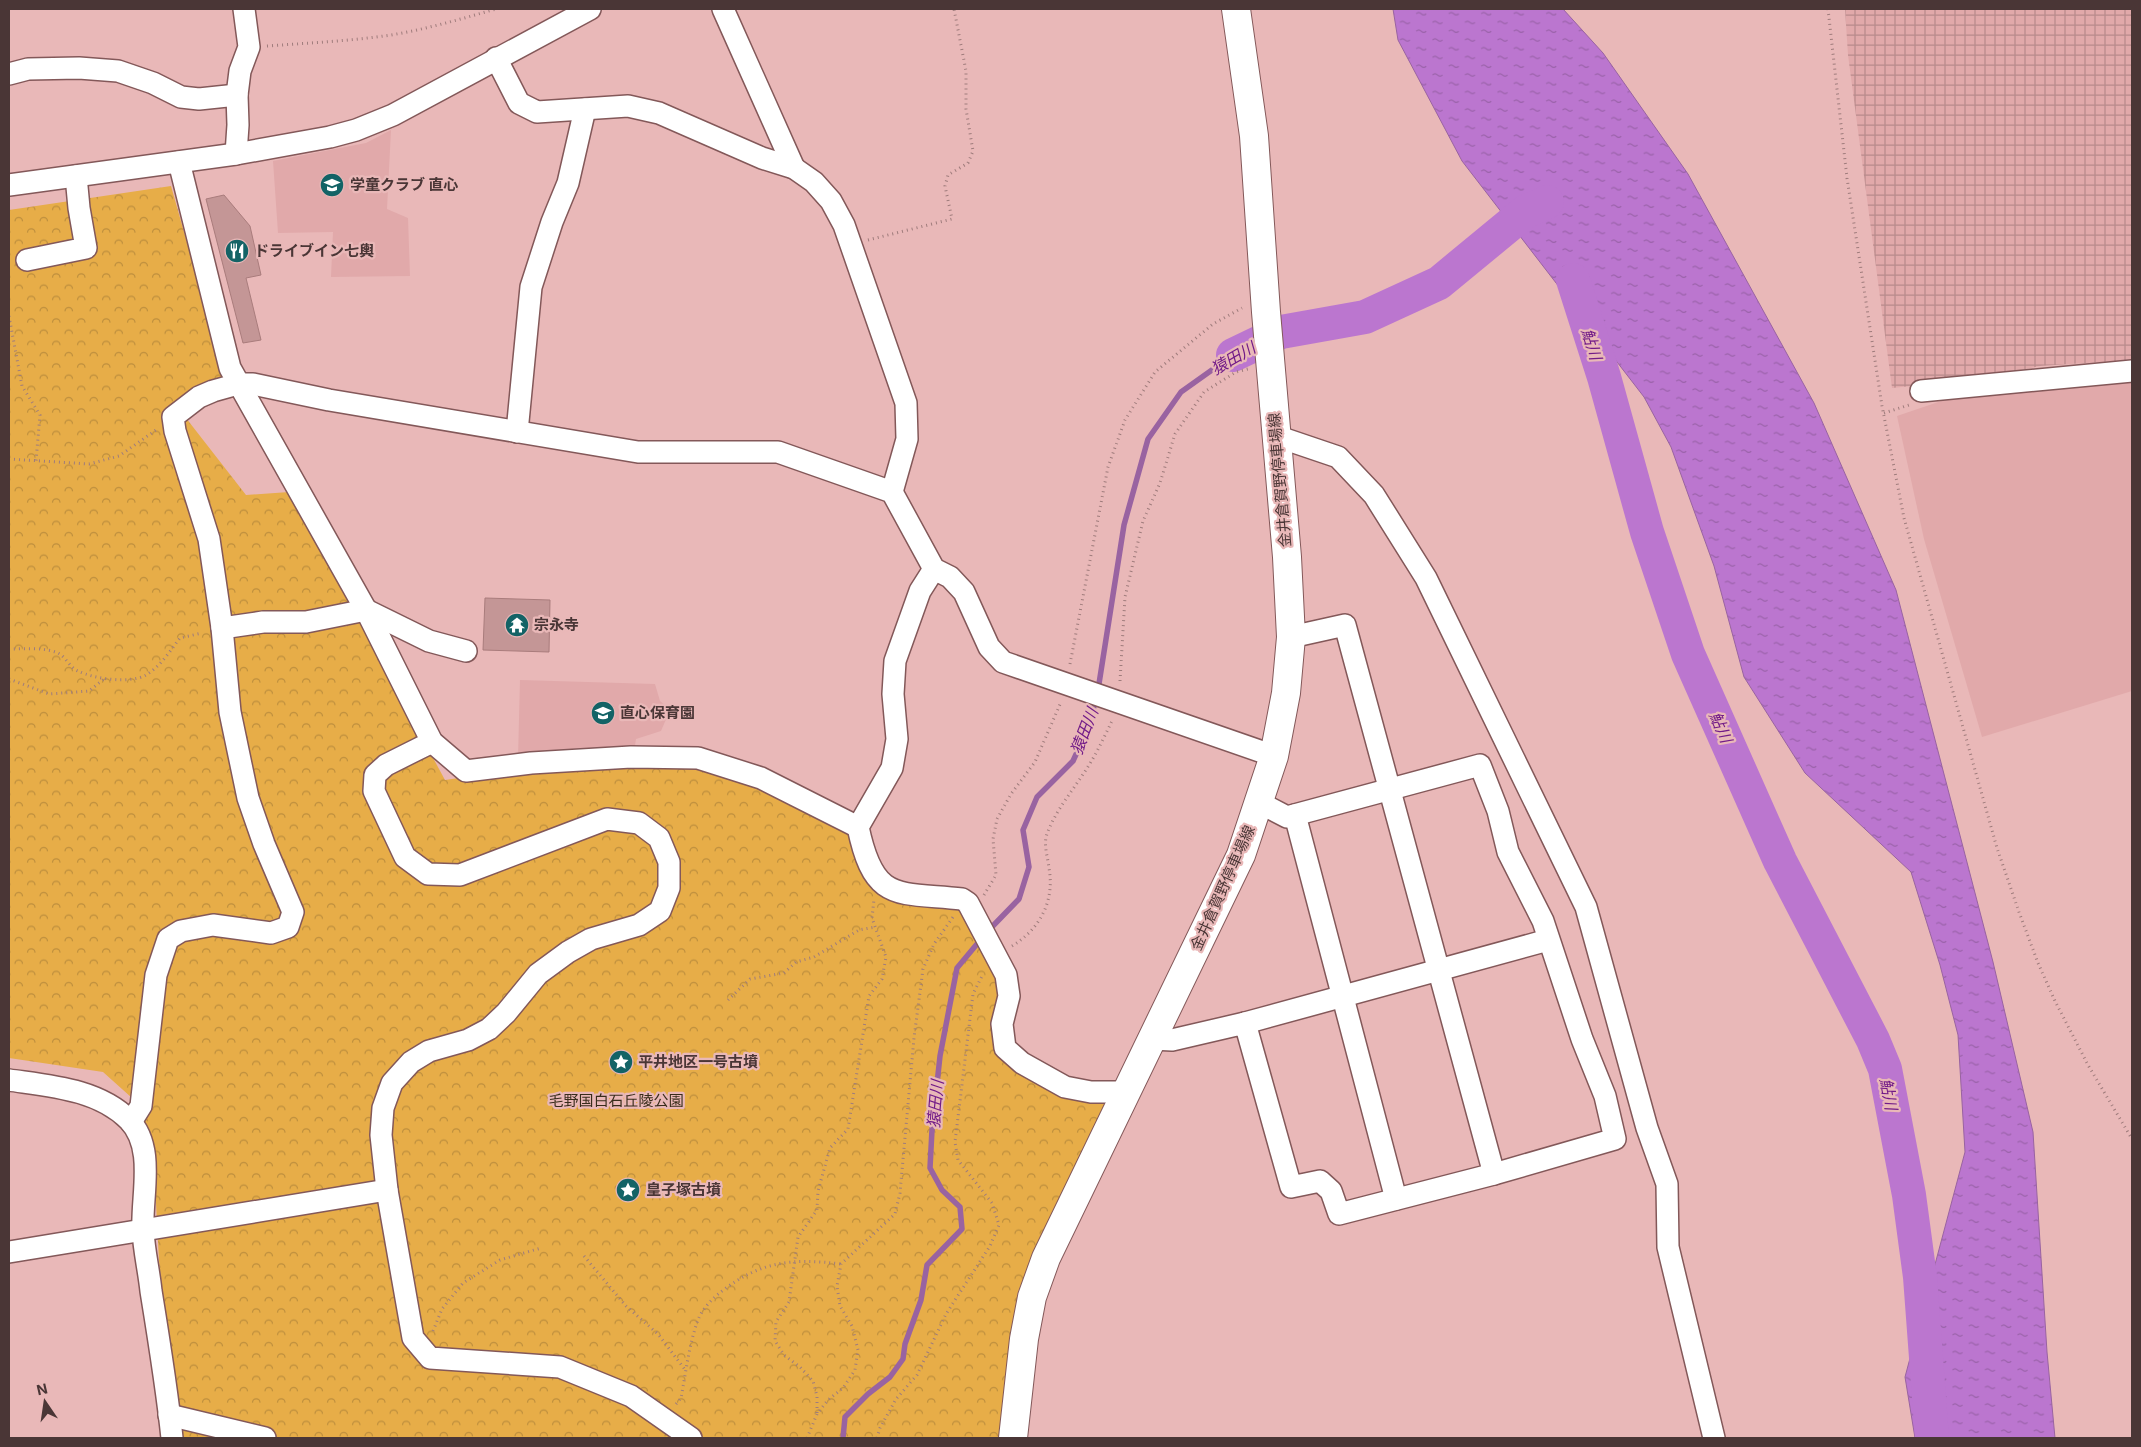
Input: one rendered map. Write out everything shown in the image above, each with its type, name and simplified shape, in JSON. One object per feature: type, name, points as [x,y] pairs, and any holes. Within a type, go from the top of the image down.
[{"type":"main road","name":"金井倉賀野停車場線","points":[[1013,1438],[1024,1339],[1032,1297],[1046,1258],[1241,855],[1274,756],[1286,693],[1291,637],[1287,557],[1265,304],[1254,136],[1236,9]]},
{"type":"street","points":[[236,154],[238,125],[237,95],[240,71],[249,47],[244,9]]},
{"type":"street","points":[[9,184],[236,154],[330,137],[356,130],[393,115],[590,9]]},
{"type":"street","points":[[723,9],[794,168]]},
{"type":"street","points":[[496,58],[519,103],[537,112],[628,106],[659,113],[762,158],[794,168],[814,182],[831,201],[844,225],[906,403],[907,439],[892,492]]},
{"type":"street","points":[[9,74],[28,69],[79,68],[118,71],[153,83],[181,97],[199,99],[237,95]]},
{"type":"street","points":[[517,432],[531,287],[552,222],[568,183],[585,109]]},
{"type":"street","points":[[179,162],[230,368],[366,610],[432,742],[466,771],[531,763],[631,757],[698,758],[761,778],[858,827]]},
{"type":"street","points":[[27,260],[86,248],[76,176]]},
{"type":"street","points":[[1922,391],[2132,371]]},
{"type":"street","points":[[131,1122],[140,1106],[156,975],[168,939],[181,931],[213,925],[271,933],[288,926],[293,912],[264,844],[248,798],[230,712],[222,628],[209,539],[172,417],[199,397],[213,391],[238,384],[253,384],[329,400],[638,452],[778,452],[892,492],[934,569],[950,577],[964,592],[989,647],[1003,662],[1066,686],[1274,756]]},
{"type":"street","points":[[1276,436],[1338,457],[1374,495],[1426,578],[1586,907],[1647,1128],[1667,1184],[1668,1247],[1714,1438]]},
{"type":"street","points":[[934,569],[920,591],[894,661],[893,694],[897,739],[892,768],[858,827],[862,846],[876,878],[889,889],[913,896],[962,899],[968,903],[1006,975],[1009,996],[1002,1024],[1005,1048],[1022,1063],[1065,1087],[1091,1092],[1126,1092]]},
{"type":"street","points":[[222,628],[263,622],[306,622],[366,610],[429,641],[466,651]]},
{"type":"street","points":[[1291,637],[1345,625],[1494,1174]]},
{"type":"street","points":[[432,742],[386,765],[375,775],[374,792],[405,857],[428,874],[460,875],[607,819],[639,823],[659,838],[669,862],[669,888],[660,911],[639,925],[591,939],[568,952],[538,974],[506,1013],[489,1028],[468,1040],[429,1051],[411,1062],[392,1083],[383,1108],[381,1135],[386,1190],[413,1338],[430,1358],[560,1367],[631,1396],[691,1438]]},
{"type":"street","points":[[1244,1023],[1290,1187],[1320,1181],[1332,1191],[1339,1214],[1494,1174],[1615,1139],[1605,1096],[1582,1039],[1543,921],[1508,852],[1498,811],[1480,765],[1287,817],[1260,802]]},
{"type":"street","points":[[1295,815],[1396,1199]]},
{"type":"street","points":[[1152,1039],[1172,1040],[1244,1023],[1548,940]]},
{"type":"street","points":[[9,1080],[70,1090],[94,1098],[113,1106],[131,1122],[145,1156],[143,1231],[172,1438]]},
{"type":"street","points":[[9,1252],[386,1190]]},
{"type":"street","points":[[169,1415],[264,1438]]},
{"type":"path","points":[[249,47],[392,35],[444,25],[496,9]]},
{"type":"path","points":[[850,244],[952,219],[946,186],[948,175],[968,163],[973,151],[966,109],[966,71],[954,9]]},
{"type":"path","points":[[1828,9],[1847,178],[1882,406],[1904,518],[1995,838],[2019,912],[2038,963],[2055,1001],[2088,1064],[2132,1139]]},
{"type":"path","points":[[807,1438],[817,1414],[828,1400],[843,1388],[855,1370],[858,1350],[852,1326],[840,1306],[837,1286],[841,1264],[895,1214],[900,1193],[922,969],[934,944],[952,918],[968,903],[985,894],[996,875],[993,839],[997,819],[1011,794],[1035,762],[1054,722],[1066,686],[1108,468],[1125,420],[1155,372],[1213,324],[1265,304]]},
{"type":"path","points":[[9,316],[22,386],[40,415],[36,461]]},
{"type":"path","points":[[877,1438],[880,1428],[896,1399],[917,1375],[946,1314],[990,1246],[998,1225],[992,1203],[958,1160],[955,1142],[973,994],[996,955],[1020,941],[1036,924],[1049,904],[1051,880],[1046,837],[1053,820],[1090,763],[1121,703],[1120,676],[1125,597],[1143,521],[1160,483],[1175,434],[1204,392],[1236,372],[1270,360]]},
{"type":"path","points":[[9,459],[89,464],[119,456],[172,417]]},
{"type":"path","points":[[9,649],[34,649],[60,654],[77,671],[104,679],[118,680],[145,675],[165,658],[180,638],[222,628]]},
{"type":"path","points":[[9,679],[49,694],[89,691],[104,679]]},
{"type":"path","points":[[817,1414],[817,1396],[813,1382],[800,1367],[784,1355],[774,1341],[776,1322],[789,1302],[798,1237],[817,1210],[818,1191],[830,1148],[848,1129],[869,996],[882,978],[886,957],[872,918],[876,878]]},
{"type":"path","points":[[728,1000],[750,980],[784,972],[796,962],[814,957],[859,930],[875,927]]},
{"type":"path","points":[[425,1353],[442,1309],[464,1283],[500,1260],[541,1248]]},
{"type":"path","points":[[584,1256],[626,1306],[658,1334],[686,1371]]},
{"type":"path","points":[[666,1420],[680,1398],[698,1318],[714,1298],[734,1282],[762,1267],[814,1261],[841,1264]]},
{"type":"shaded area","points":[[1845,9],[2132,9],[2132,360],[2040,366],[1973,380],[1892,388],[1848,55]]},
{"type":"shaded area","name":"学童クラブ 直心","points":[[391,130],[387,209],[408,218],[410,276],[331,277],[333,232],[278,233],[273,161],[366,143]]},
{"type":"shaded area","points":[[2132,379],[2132,691],[1982,737],[1924,539],[1897,416],[1956,396]]},
{"type":"shaded area","points":[[520,680],[655,684],[660,701],[670,710],[661,731],[636,739],[634,752],[518,758]]},
{"type":"green space","name":"毛野国白石丘陵公園","points":[[171,186],[225,377],[179,409],[246,495],[289,492],[445,780],[533,767],[699,762],[851,830],[870,880],[966,906],[1002,975],[997,1052],[1117,1096],[1034,1254],[1018,1292],[1002,1438],[178,1438],[159,1261],[153,1146],[132,1098],[103,1072],[9,1058],[9,210]]},
{"type":"water","points":[[1393,9],[1563,9],[1603,53],[1688,174],[1814,403],[1896,590],[1993,962],[2033,1132],[2047,1352],[2055,1438],[1915,1438],[1905,1377],[1965,1152],[1958,1035],[1940,965],[1911,872],[1805,773],[1744,677],[1714,566],[1671,447],[1644,397],[1462,161],[1398,40]]},
{"type":"building","name":"ドライブイン七輿","points":[[224,195],[250,226],[261,275],[246,278],[261,340],[243,343],[206,199]]},
{"type":"building","name":"宗永寺","points":[[485,598],[550,600],[549,652],[483,650]]},
{"type":"waterway","name":"猿田川","points":[[1233,355],[1281,332],[1365,317],[1439,283],[1525,212],[1547,202]]},
{"type":"waterway","name":"鮎川","points":[[1573,280],[1604,377],[1647,532],[1688,654],[1780,861],[1873,1040],[1885,1069],[1909,1195],[1920,1277],[1932,1438]]},
{"type":"waterway","name":"猿田川","points":[[1098,690],[1124,525],[1148,439],[1181,392],[1233,355]]},
{"type":"waterway","name":"猿田川","points":[[988,931],[1019,899],[1029,867],[1023,830],[1037,797],[1073,761],[1088,728],[1096,699]]},
{"type":"waterway","name":"猿田川","points":[[843,1438],[845,1417],[868,1394],[890,1377],[903,1359],[905,1344],[921,1300],[927,1265],[962,1229],[960,1207],[942,1190],[930,1168],[932,1130],[940,1056],[957,968],[982,938]]},
{"type":"place","name":"学童クラブ 直心","points":[[332,185]]},
{"type":"place","name":"ドライブイン七輿","points":[[237,251]]},
{"type":"place","name":"宗永寺","points":[[517,625]]},
{"type":"place","name":"直心保育園","points":[[603,713]]},
{"type":"place","name":"平井地区一号古墳","points":[[621,1062]]},
{"type":"place","name":"皇子塚古墳","points":[[628,1190]]}]
